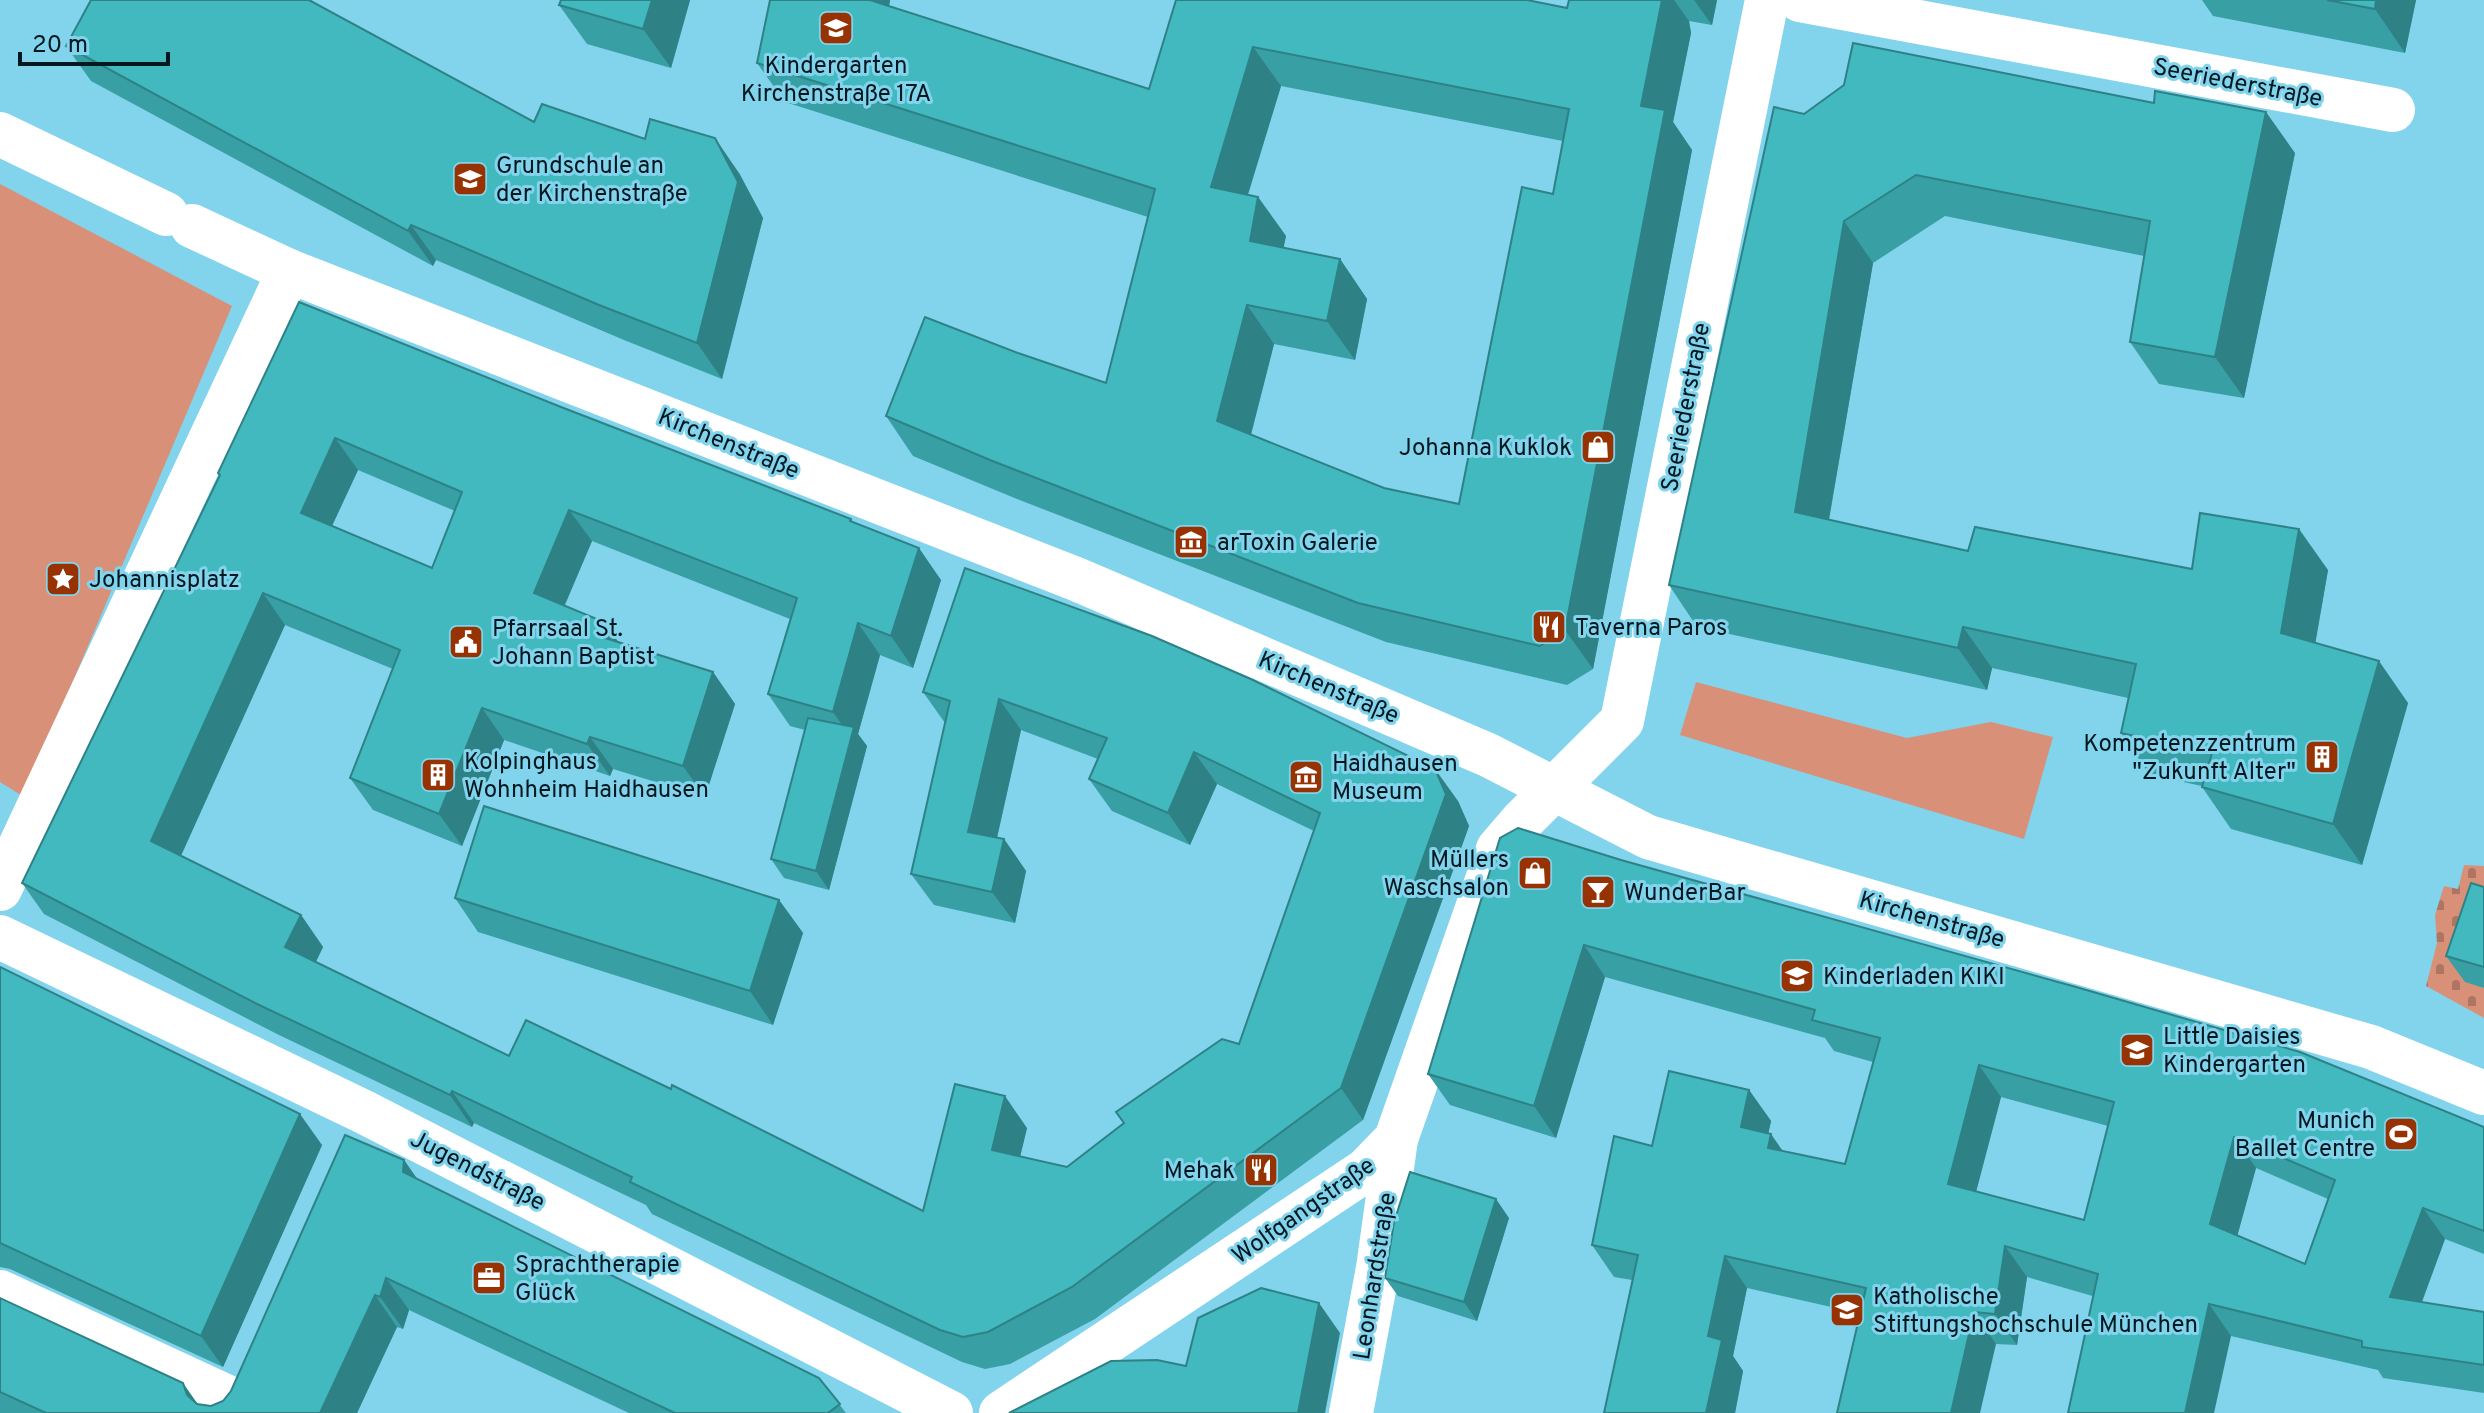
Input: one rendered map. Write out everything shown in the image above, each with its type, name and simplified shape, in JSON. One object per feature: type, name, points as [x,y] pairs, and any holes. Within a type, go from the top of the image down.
[{"type":"street","name":"Seeriederstraße","points":[[1556,789],[1622,721],[1767,0]]},
{"type":"street","name":"Seeriederstraße","points":[[1800,0],[2393,110]]},
{"type":"street","name":"Kirchenstraße","points":[[0,134],[289,271],[974,561],[1076,579],[1473,748],[1648,837],[2357,1043],[2484,1093]]},
{"type":"street","points":[[0,889],[289,271]]},
{"type":"street","name":"Wolfgangstraße","points":[[1001,1413],[1366,1170],[1396,1139],[1498,849],[1556,789]]},
{"type":"street","name":"Jugendstraße","points":[[0,937],[356,1130],[951,1413]]},
{"type":"street","name":"Leonhardstraße","points":[[1351,1413],[1378,1268],[1396,1139]]},
{"type":"street","points":[[0,1292],[233,1407],[255,1358]]},
{"type":"green space","name":"Johannisplatz","points":[[0,184],[232,306],[24,797],[0,782]]},
{"type":"green space","points":[[1696,682],[1907,738],[1991,722],[2053,737],[2024,839],[1680,735]]},
{"type":"green space","points":[[2464,865],[2484,866],[2484,1018],[2426,986],[2437,943],[2435,915],[2444,886],[2458,889]]},
{"type":"building","name":"Grundschule an der Kirchenstraße","points":[[91,0],[309,0],[534,122],[542,104],[645,139],[650,119],[715,138],[738,182],[697,343],[411,225],[408,231],[66,46]]},
{"type":"building","points":[[561,0],[652,0],[643,29],[559,5]]},
{"type":"building","points":[[770,0],[870,0],[1149,89],[1176,0],[1527,0],[1567,8],[1569,0],[1662,0],[1641,106],[1665,110],[1565,630],[1540,646],[1358,603],[990,460],[886,416],[925,317],[1106,383],[1155,189],[757,63]],"holes":[[[1253,47],[1569,109],[1553,194],[1522,187],[1459,504],[1384,488],[1217,421],[1247,305],[1327,321],[1340,259],[1250,241],[1258,197],[1211,187]]]},
{"type":"building","points":[[2327,0],[2376,0],[2375,9]]},
{"type":"building","points":[[1853,43],[2154,103],[2155,91],[2266,112],[2215,357],[2130,342],[2150,221],[1916,175],[1844,221],[1795,512],[1968,551],[1975,527],[2192,569],[2200,513],[2299,529],[2281,633],[2379,661],[2333,824],[2202,787],[2212,753],[2121,733],[2136,664],[1963,627],[1958,648],[1669,585],[1774,107],[1804,114],[1844,85]]},
{"type":"building","points":[[299,302],[919,548],[891,636],[858,623],[833,712],[768,694],[797,598],[569,510],[534,593],[604,622],[599,636],[713,672],[683,766],[590,737],[587,744],[482,708],[439,814],[350,778],[400,650],[263,593],[151,841],[301,915],[285,947],[509,1056],[526,1020],[671,1089],[672,1085],[923,1211],[955,1084],[1005,1096],[992,1150],[1067,1167],[1124,1123],[1116,1112],[1222,1039],[1239,1044],[1320,813],[1194,752],[1168,813],[1089,779],[1107,738],[999,699],[968,832],[1004,839],[992,892],[911,874],[950,701],[923,692],[965,568],[1152,636],[1253,680],[1435,769],[1446,794],[1341,1088],[1072,1287],[988,1332],[963,1337],[940,1330],[630,1182],[632,1177],[452,1091],[450,1095],[257,1004],[22,883],[220,475],[218,473]],"holes":[[[335,438],[462,492],[432,568],[301,513]]]},
{"type":"building","points":[[808,718],[854,727],[816,871],[771,859]]},
{"type":"building","points":[[484,806],[779,900],[750,991],[455,898]]},
{"type":"building","points":[[1518,828],[2300,1052],[2484,1127],[2484,1231],[2423,1208],[2390,1297],[2484,1312],[2484,1365],[2362,1347],[2362,1341],[2209,1304],[2185,1413],[2068,1413],[2098,1274],[2005,1246],[1995,1314],[1974,1312],[1951,1413],[1837,1413],[1866,1288],[1725,1256],[1708,1336],[1722,1340],[1706,1413],[1604,1413],[1638,1255],[1592,1245],[1614,1136],[1652,1146],[1669,1071],[1749,1090],[1741,1127],[1771,1134],[1768,1148],[1845,1164],[1880,1038],[1812,1020],[1815,1010],[1584,945],[1534,1106],[1428,1074],[1500,838]],"holes":[[[1979,1065],[2114,1102],[2084,1220],[1948,1184]],[[2234,1137],[2335,1180],[2305,1264],[2210,1224]]]},
{"type":"building","points":[[2471,883],[2484,887],[2484,967],[2446,956]]},
{"type":"building","points":[[0,967],[300,1114],[201,1336],[0,1243]]},
{"type":"building","points":[[345,1135],[404,1160],[403,1172],[819,1378],[840,1404],[828,1413],[675,1413],[386,1278],[380,1297],[375,1295],[320,1413],[46,1413],[0,1392],[0,1298],[183,1383],[187,1395],[197,1404],[211,1406],[223,1401],[231,1391]]},
{"type":"building","points":[[1410,1172],[1496,1199],[1464,1302],[1385,1278],[1394,1222]]},
{"type":"building","points":[[1261,1288],[1319,1303],[1298,1413],[1009,1413],[1111,1361],[1157,1360],[1186,1366],[1198,1318]]},
{"type":"place","name":"Kindergarten Kirchenstraße 17A","points":[[836,28]]},
{"type":"place","name":"Grundschule an der Kirchenstraße","points":[[470,179]]},
{"type":"place","name":"Johanna Kuklok","points":[[1598,447]]},
{"type":"place","name":"arToxin Galerie","points":[[1191,542]]},
{"type":"place","name":"Johannisplatz","points":[[63,579]]},
{"type":"place","name":"Taverna Paros","points":[[1549,627]]},
{"type":"place","name":"Pfarrsaal St. Johann Baptist","points":[[466,642]]},
{"type":"place","name":"Kompetenzzentrum \"Zukunft Alter\"","points":[[2322,757]]},
{"type":"place","name":"Kolpinghaus Wohnheim Haidhausen","points":[[438,775]]},
{"type":"place","name":"Haidhausen Museum","points":[[1306,777]]},
{"type":"place","name":"Müllers Waschsalon","points":[[1535,873]]},
{"type":"place","name":"WunderBar","points":[[1598,892]]},
{"type":"place","name":"Kinderladen KIKI","points":[[1797,976]]},
{"type":"place","name":"Little Daisies Kindergarten","points":[[2137,1050]]},
{"type":"place","name":"Munich Ballet Centre","points":[[2401,1134]]},
{"type":"place","name":"Mehak","points":[[1261,1170]]},
{"type":"place","name":"Sprachtherapie Glück","points":[[489,1278]]},
{"type":"place","name":"Katholische Stiftungshochschule München","points":[[1847,1310]]}]
